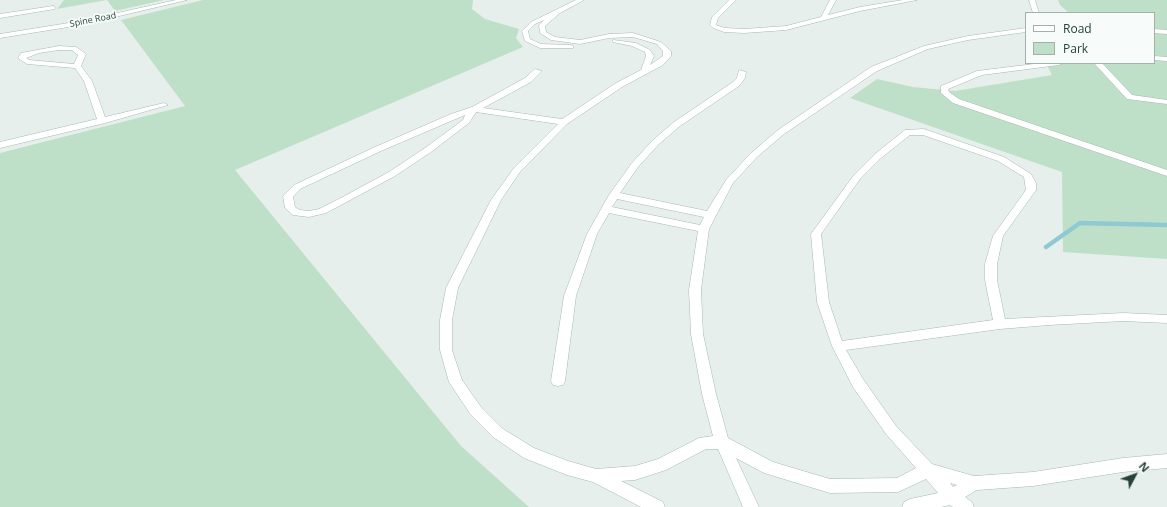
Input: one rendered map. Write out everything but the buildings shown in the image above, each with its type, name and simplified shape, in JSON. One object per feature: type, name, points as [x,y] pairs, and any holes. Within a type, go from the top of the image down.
[{"type":"street","name":"Spine Road","points":[[0,36],[80,23],[184,0]]},
{"type":"street","points":[[581,0],[528,27],[525,31],[527,40],[540,46],[560,48],[606,41],[634,44],[648,51],[650,56],[645,70]]},
{"type":"street","points":[[733,0],[715,17],[713,24],[715,27],[744,31],[786,28],[876,5],[914,0]]},
{"type":"street","points":[[822,19],[833,0]]},
{"type":"street","points":[[1032,0],[1036,12]]},
{"type":"street","points":[[0,16],[53,8]]},
{"type":"street","points":[[557,13],[542,25],[543,33],[553,39],[580,42],[620,35],[644,37],[659,42],[667,51],[667,56],[660,64],[645,70],[619,85],[564,122],[516,170],[496,200],[474,240],[452,288],[446,320],[446,350],[456,382],[476,411],[498,433],[529,453],[566,468],[596,476],[657,507]]},
{"type":"street","points":[[752,507],[722,442],[709,394],[697,334],[695,290],[699,254],[704,229],[710,215],[729,182],[754,155],[809,112],[874,69],[899,57],[926,47],[968,38],[1025,30]]},
{"type":"street","points":[[1155,32],[1167,32]]},
{"type":"street","points":[[77,66],[82,54],[74,48],[59,48],[40,51],[24,55],[22,58],[27,62],[77,66],[88,81],[102,120]]},
{"type":"street","points":[[1155,58],[1167,59]]},
{"type":"street","points":[[1051,64],[980,73],[944,88],[945,93],[956,101],[1167,172]]},
{"type":"street","points":[[1099,64],[1130,97],[1167,102]]},
{"type":"street","points":[[473,110],[466,121],[428,150],[392,174],[341,202],[322,211],[309,214],[297,213],[290,208],[288,196],[297,187],[392,143],[473,110],[528,80],[538,71]]},
{"type":"street","points":[[558,381],[570,296],[581,261],[592,234],[614,195],[635,165],[656,142],[677,124],[736,84],[741,78],[742,72]]},
{"type":"street","points":[[0,145],[164,105]]},
{"type":"street","points":[[473,110],[564,122]]},
{"type":"street","points":[[966,507],[952,496],[891,430],[858,383],[838,346],[823,302],[816,234],[857,177],[903,134],[914,131],[924,132],[1001,159],[1028,176],[1031,183],[1031,190],[998,236],[991,264],[991,280],[1000,324]]},
{"type":"street","points":[[614,195],[710,215]]},
{"type":"street","points":[[607,209],[704,229]]},
{"type":"street","points":[[838,346],[1000,324],[1049,320],[1123,317],[1167,319]]},
{"type":"street","points":[[596,476],[635,473],[661,465],[704,443],[722,442],[769,468],[830,486],[898,485],[928,470],[974,483],[1033,479],[1123,464],[1167,461]]},
{"type":"street","points":[[910,507],[952,496],[974,483]]},
{"type":"green space","points":[[64,0],[107,0],[57,9]]},
{"type":"green space","points":[[107,0],[164,0],[115,11]]},
{"type":"green space","points":[[203,0],[473,0],[472,9],[485,19],[519,29],[516,38],[523,47],[235,170],[461,446],[529,507],[0,507],[0,153],[185,106],[121,20]]},
{"type":"green space","points":[[1058,0],[1167,0],[1167,259],[1063,252],[1062,172],[850,98],[877,79],[913,87],[955,91],[1052,75],[1046,64],[1155,64],[1155,12],[1068,12],[1060,5]]},
{"type":"waterway","points":[[1046,247],[1080,223],[1167,225]]}]
